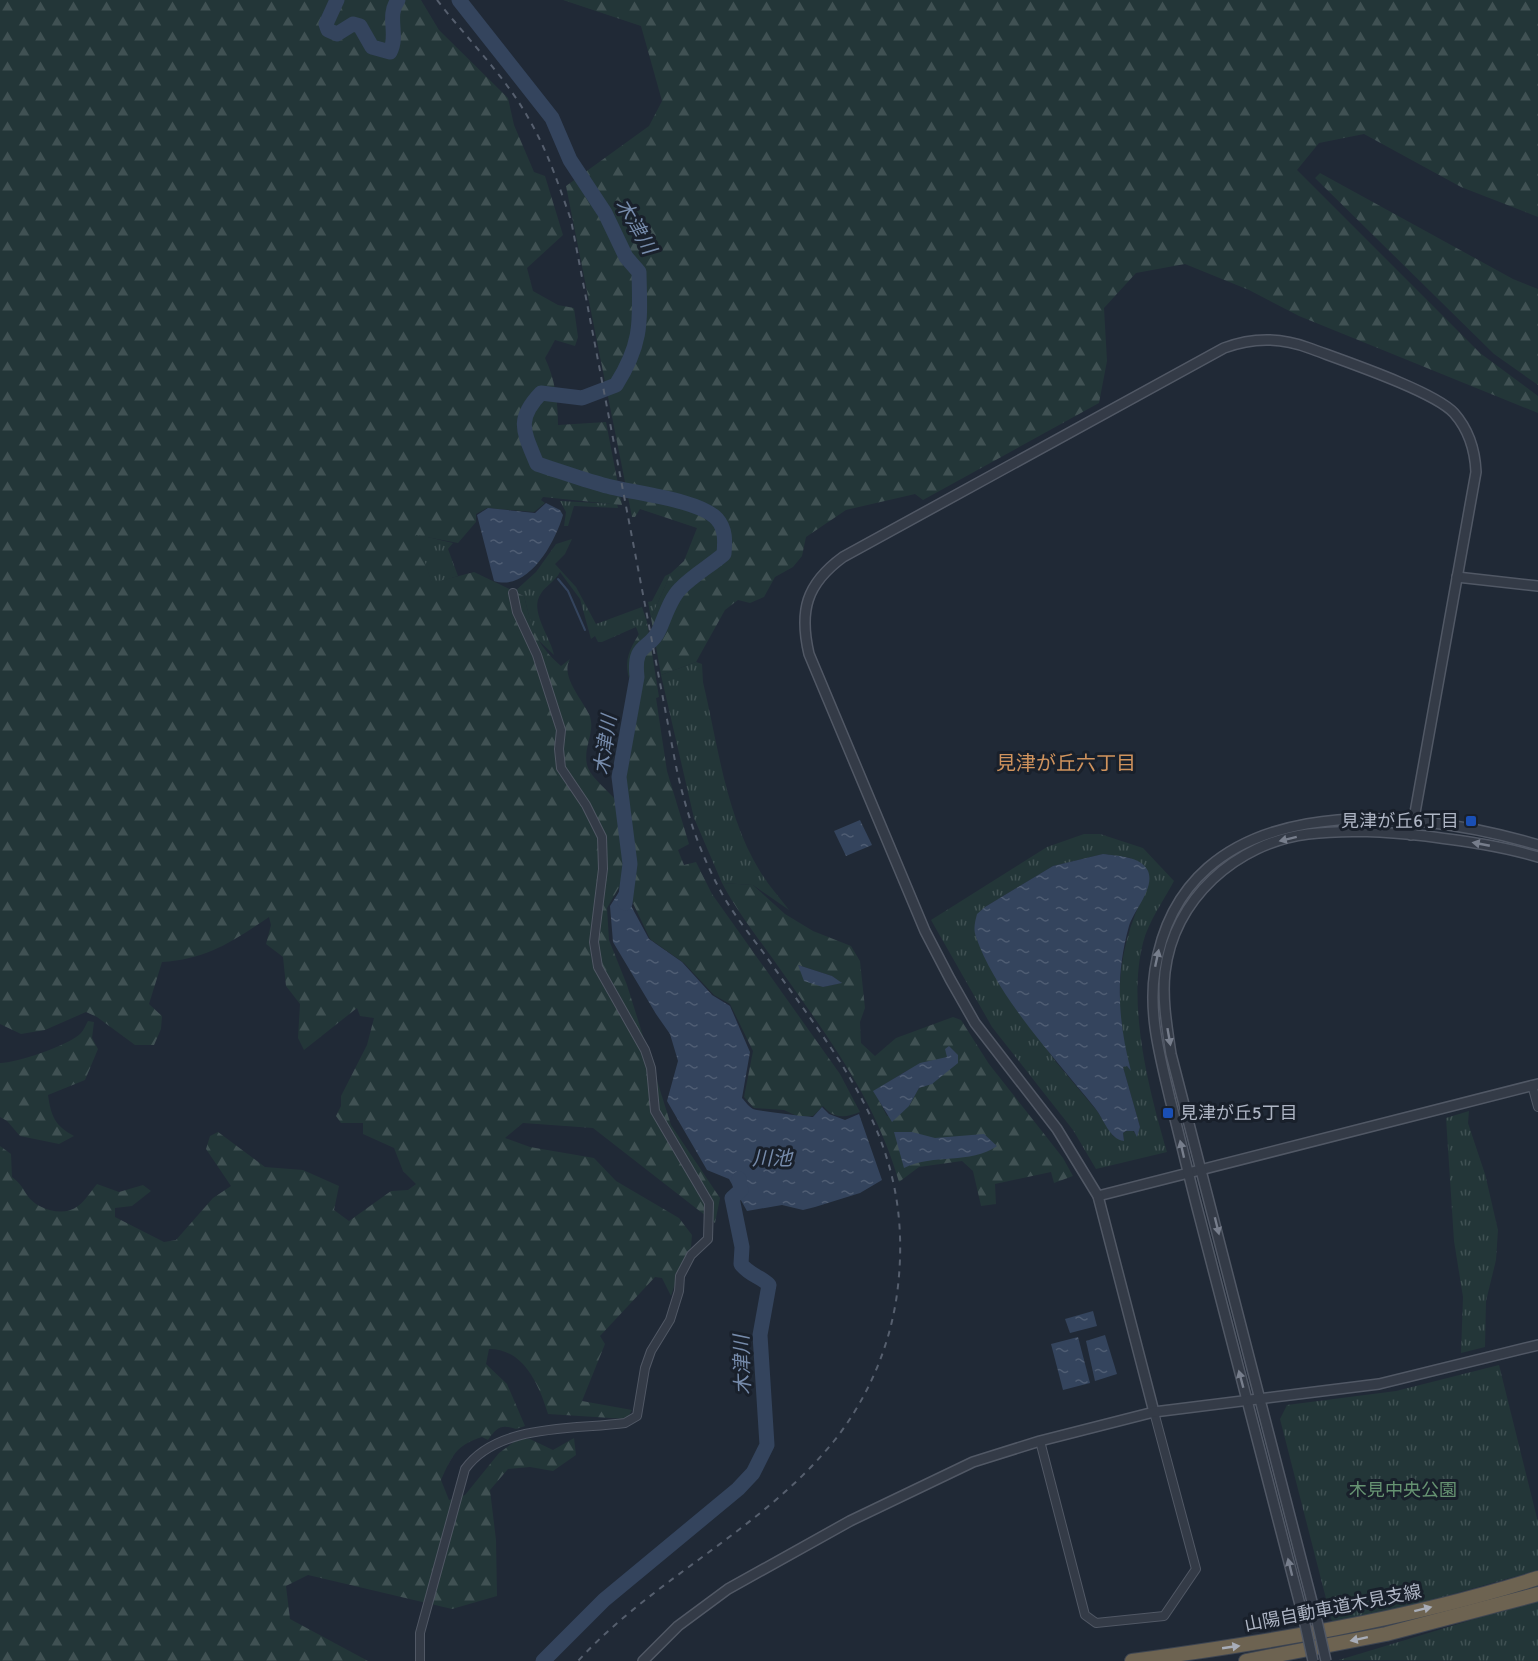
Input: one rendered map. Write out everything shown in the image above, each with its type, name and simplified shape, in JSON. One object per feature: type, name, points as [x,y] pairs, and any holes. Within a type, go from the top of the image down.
[{"type":"highway","name":"山陽自動車道木見支線","points":[[1132,1661],[1271,1641],[1383,1619],[1494,1592],[1538,1578]]},
{"type":"highway","name":"山陽自動車道木見支線","points":[[1246,1661],[1386,1634],[1538,1594]]},
{"type":"street","points":[[1040,1440],[1085,1615],[1096,1623],[1164,1616],[1196,1569],[1098,1196],[1057,1129],[975,1023],[925,931],[809,654],[803,629],[804,609],[821,575],[843,557],[1224,348],[1252,340],[1288,340],[1428,396],[1453,412],[1470,437],[1475,455],[1476,472],[1411,835]]},
{"type":"street","points":[[1457,578],[1538,586]]},
{"type":"street","points":[[420,1661],[420,1633],[465,1469],[473,1458],[529,1433],[625,1423],[637,1416],[651,1351],[670,1320],[679,1291],[680,1276],[691,1255],[708,1239],[711,1212],[709,1203],[656,1111],[651,1068],[645,1050],[598,967],[594,942],[603,869],[602,837],[586,805],[561,768],[559,749],[561,730],[537,656],[517,612],[513,593]]},
{"type":"street","points":[[1313,1661],[1188,1172],[1154,1028],[1155,970],[1161,939],[1171,914],[1204,871],[1246,840],[1306,822],[1339,819],[1413,821],[1538,845]]},
{"type":"street","points":[[1326,1661],[1172,1054],[1165,1007],[1166,971],[1182,918],[1210,880],[1254,850],[1274,842],[1306,834],[1383,831],[1467,841],[1538,857]]},
{"type":"street","points":[[1098,1196],[1535,1085],[1538,1107]]},
{"type":"street","points":[[643,1661],[678,1626],[712,1600],[850,1521],[973,1462],[1040,1440],[1154,1412],[1379,1384],[1538,1345]]},
{"type":"green space","points":[[0,0],[421,0],[439,30],[508,98],[514,125],[534,172],[545,176],[563,235],[527,268],[533,291],[558,305],[574,308],[578,337],[575,346],[555,340],[545,358],[555,391],[558,425],[606,422],[622,505],[543,497],[541,500],[545,503],[534,512],[487,508],[476,514],[476,522],[458,543],[416,535],[432,583],[474,572],[524,596],[532,626],[545,650],[561,666],[570,659],[568,673],[570,680],[591,721],[586,754],[588,768],[616,800],[623,782],[627,740],[638,696],[628,675],[628,658],[647,622],[659,697],[656,698],[667,771],[689,844],[678,850],[684,865],[696,862],[712,894],[840,1074],[860,1112],[840,1116],[831,1113],[823,1106],[813,1116],[799,1117],[784,1110],[754,1108],[744,1097],[753,1051],[730,1004],[714,995],[684,963],[650,939],[632,901],[634,883],[622,882],[607,908],[609,940],[627,985],[671,1125],[720,1198],[715,1223],[593,1128],[523,1123],[505,1138],[530,1147],[594,1158],[616,1181],[679,1218],[692,1235],[691,1247],[680,1269],[671,1296],[662,1278],[655,1277],[600,1336],[605,1344],[582,1401],[632,1410],[627,1419],[548,1414],[535,1381],[521,1362],[512,1355],[489,1349],[486,1364],[507,1384],[525,1426],[516,1429],[500,1428],[488,1440],[482,1437],[473,1440],[456,1452],[441,1480],[449,1500],[465,1495],[499,1453],[518,1439],[530,1439],[553,1450],[574,1438],[576,1455],[553,1471],[530,1467],[508,1469],[490,1490],[496,1540],[497,1596],[452,1609],[308,1575],[286,1586],[290,1619],[368,1661],[0,1661],[0,1146],[11,1154],[12,1177],[31,1200],[50,1210],[72,1210],[97,1184],[119,1192],[143,1185],[151,1191],[132,1206],[115,1208],[115,1217],[164,1242],[176,1240],[213,1198],[231,1186],[206,1149],[210,1136],[218,1132],[265,1167],[303,1170],[339,1186],[334,1210],[349,1221],[391,1191],[408,1190],[416,1184],[403,1171],[394,1148],[363,1134],[363,1123],[341,1123],[336,1116],[341,1106],[341,1096],[367,1045],[374,1018],[360,1016],[357,1008],[304,1050],[298,1038],[300,1004],[286,986],[283,957],[266,944],[271,925],[269,917],[219,948],[192,957],[162,962],[149,1004],[162,1016],[161,1029],[154,1045],[135,1045],[97,1017],[86,1012],[45,1030],[21,1034],[0,1024]]},
{"type":"green space","points":[[563,0],[1538,0],[1538,217],[1461,187],[1364,134],[1319,143],[1297,170],[1480,353],[1538,396],[1538,413],[1299,316],[1249,290],[1185,264],[1136,273],[1104,308],[1107,361],[1099,403],[923,500],[915,494],[846,510],[806,537],[802,556],[793,567],[775,577],[764,597],[750,603],[738,600],[725,610],[696,662],[661,675],[651,618],[671,573],[684,561],[697,528],[640,509],[635,517],[632,517],[566,186],[649,126],[662,101],[641,26]]},
{"type":"green space","points":[[1320,173],[1513,279],[1538,289],[1538,385],[1494,354],[1315,178]]},
{"type":"green space","points":[[560,501],[617,504],[618,508],[574,506],[568,526],[564,526],[566,512]]},
{"type":"green space","points":[[415,534],[453,543],[448,549],[458,576],[432,584]]},
{"type":"green space","points":[[572,539],[565,554],[555,564],[576,587],[596,624],[642,607],[647,622],[639,635],[636,627],[602,642],[598,642],[595,636],[591,639],[580,599],[560,572],[541,593],[537,604],[540,619],[554,655],[534,636],[524,596],[515,591],[536,572],[556,544]]},
{"type":"green space","points":[[671,573],[651,618],[648,602],[652,601],[665,576]]},
{"type":"green space","points":[[696,662],[702,664],[703,682],[719,755],[739,828],[761,873],[789,910],[753,885],[722,883],[694,818],[661,675]]},
{"type":"green space","points":[[1084,834],[1100,834],[1143,848],[1174,881],[1145,935],[1137,993],[1147,1075],[1167,1152],[1096,1169],[1073,1130],[992,1027],[931,920],[1047,847]],"holes":[[[1103,854],[1131,858],[1148,886],[1129,931],[1121,976],[1121,1021],[1130,1069],[1126,1065],[1123,1067],[1140,1127],[1136,1134],[1131,1129],[1123,1133],[1124,1140],[1113,1136],[1097,1111],[1056,1062],[1005,991],[985,907],[1053,866]]]},
{"type":"green space","points":[[722,883],[753,885],[785,914],[813,931],[851,946],[860,961],[865,1008],[860,1022],[861,1043],[875,1056],[896,1038],[953,1017],[961,1020],[989,1064],[1063,1158],[1073,1176],[1054,1183],[1051,1172],[995,1184],[996,1204],[981,1206],[973,1171],[962,1161],[919,1167],[899,1182],[888,1150],[862,1092],[811,1012],[746,922]],"holes":[[[798,965],[832,976],[841,983],[823,987]],[[948,1057],[940,1073],[934,1080],[919,1088],[903,1110],[887,1116],[874,1091],[906,1071]]]},
{"type":"green space","points":[[88,1021],[94,1022],[92,1038],[98,1049],[85,1080],[48,1095],[55,1120],[74,1136],[59,1144],[20,1136],[7,1121],[0,1117],[0,1063],[30,1057],[66,1043],[81,1033]]},
{"type":"green space","points":[[1469,1111],[1468,1123],[1485,1174],[1498,1230],[1496,1260],[1486,1301],[1485,1347],[1461,1353],[1463,1297],[1454,1241],[1446,1118]]},
{"type":"green space","name":"木見中央公園","points":[[1499,1365],[1538,1522],[1538,1570],[1386,1613],[1332,1622],[1280,1419],[1287,1405],[1396,1391]]},
{"type":"green space","points":[[1538,1600],[1538,1661],[1339,1660]]},
{"type":"water","points":[[546,503],[560,510],[563,515],[547,551],[529,572],[518,579],[506,582],[494,581],[477,515],[488,508],[535,513]]},
{"type":"water","points":[[860,820],[872,845],[846,856],[834,831]]},
{"type":"water","points":[[1103,854],[1140,862],[1148,871],[1149,878],[1149,885],[1129,926],[1120,981],[1123,1034],[1131,1071],[1127,1066],[1123,1067],[1140,1127],[1137,1137],[1134,1131],[1123,1133],[1124,1141],[1114,1137],[1095,1108],[1012,1004],[986,960],[975,931],[977,914],[985,907],[1053,866]]},
{"type":"water","name":"川池","points":[[624,884],[632,885],[629,902],[649,939],[682,962],[712,995],[730,1006],[750,1052],[742,1098],[753,1109],[773,1112],[813,1117],[822,1107],[829,1114],[845,1120],[859,1114],[882,1180],[860,1193],[803,1210],[782,1205],[747,1211],[729,1179],[707,1170],[667,1101],[678,1061],[670,1034],[613,942],[610,906]]},
{"type":"water","points":[[798,965],[832,976],[842,983],[823,987],[804,981]]},
{"type":"water","points":[[949,1046],[958,1055],[958,1063],[932,1084],[919,1088],[909,1106],[892,1122],[873,1091],[920,1063],[947,1057],[945,1049]]},
{"type":"water","points":[[894,1132],[912,1132],[935,1138],[984,1134],[997,1146],[975,1155],[927,1161],[904,1168]]},
{"type":"water","points":[[1093,1311],[1097,1326],[1070,1333],[1065,1319]]},
{"type":"water","points":[[1105,1335],[1117,1374],[1095,1381],[1086,1341]]},
{"type":"water","points":[[1078,1337],[1090,1383],[1063,1390],[1051,1344]]},
{"type":"waterway","name":"木津川","points":[[337,0],[326,24],[328,30],[337,34],[353,24],[360,26],[372,47],[390,52],[393,39],[393,12],[398,0]]},
{"type":"waterway","name":"木津川","points":[[459,0],[552,118],[570,160],[605,213],[626,257],[639,272],[638,331],[625,370],[616,385],[582,398],[541,393],[528,411],[524,427],[537,464],[603,485],[695,506],[717,519],[725,540],[724,554],[676,593],[655,637],[637,657],[637,677],[619,777],[630,864],[625,903]]},
{"type":"waterway","points":[[558,579],[568,591],[585,630]]},
{"type":"waterway","name":"木津川","points":[[543,1661],[604,1600],[738,1489],[753,1473],[767,1445],[760,1335],[769,1285],[747,1271],[741,1264],[742,1247],[732,1198],[741,1190],[739,1179]]},
{"type":"railway","points":[[437,0],[510,89],[520,105],[548,157],[571,220],[676,766],[695,834],[725,899],[819,1030],[865,1106],[883,1146],[894,1188],[900,1235],[898,1286],[890,1328],[877,1368],[847,1424],[806,1472],[775,1501],[640,1604],[578,1661]]},
{"type":"place","name":"見津が丘6丁目","points":[[1471,821]]},
{"type":"place","name":"見津が丘5丁目","points":[[1168,1113]]},
{"type":"district","name":"見津が丘六丁目","points":[[1066,763]]}]
